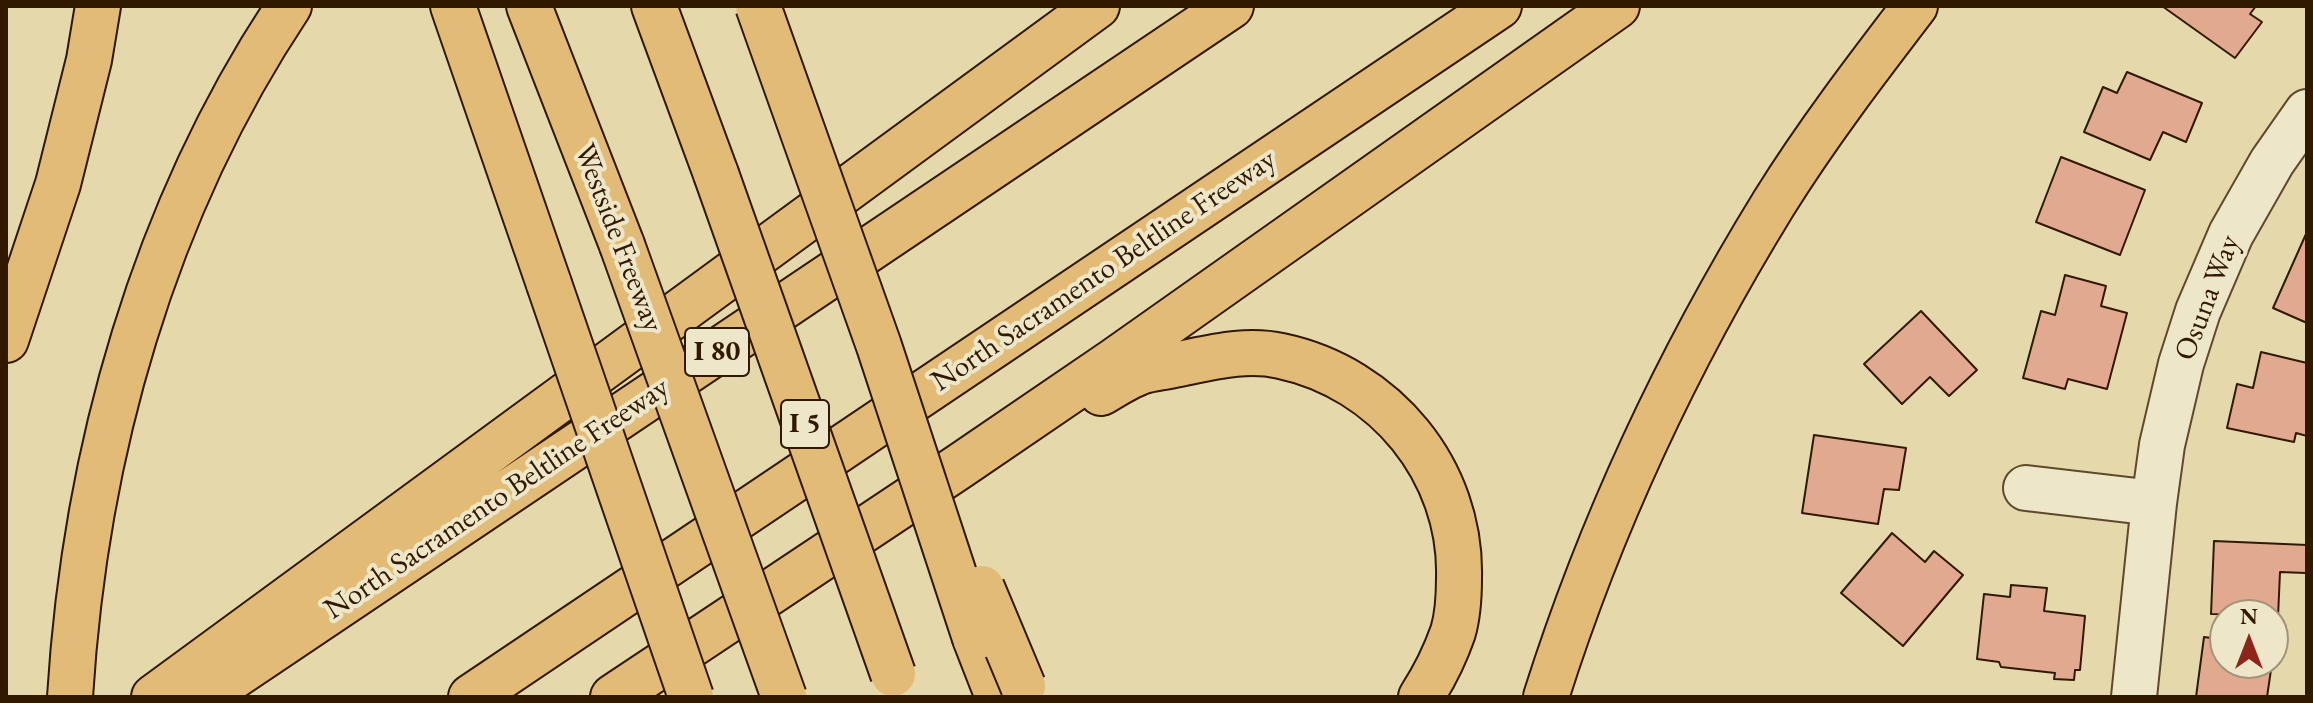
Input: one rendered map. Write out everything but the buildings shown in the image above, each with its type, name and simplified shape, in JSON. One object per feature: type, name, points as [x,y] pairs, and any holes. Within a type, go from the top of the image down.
[{"type":"highway","points":[[6,340],[58,184],[89,60],[98,6]]},
{"type":"highway","points":[[70,697],[74,630],[87,530],[106,436],[141,311],[186,196],[228,110],[289,6]]},
{"type":"highway","points":[[453,6],[691,697]]},
{"type":"highway","name":"Westside Freeway","points":[[529,6],[622,245],[784,697]]},
{"type":"highway","name":"I 5","points":[[654,6],[897,686]]},
{"type":"highway","points":[[758,6],[879,346],[975,638],[1017,693]]},
{"type":"highway","points":[[154,697],[1097,6]]},
{"type":"highway","name":"North Sacramento Beltline Freeway","points":[[203,697],[1231,6]]},
{"type":"highway","name":"North Sacramento Beltline Freeway","points":[[471,697],[1499,6]]},
{"type":"highway","points":[[613,697],[1114,361],[1617,6]]},
{"type":"highway","points":[[1546,697],[1567,629],[1610,518],[1646,437],[1708,314],[1775,201],[1849,92],[1915,6]]},
{"type":"highway","points":[[879,346],[1017,693]]},
{"type":"highway","points":[[960,466],[1140,372],[1241,352],[1280,356],[1318,366],[1353,384],[1385,407],[1415,438],[1439,479],[1450,507],[1460,554],[1458,600],[1453,631],[1435,675],[1421,697]]},
{"type":"street","name":"Osuna Way","points":[[2134,697],[2162,445],[2181,364],[2198,311],[2231,234],[2272,162],[2307,112]]},
{"type":"street","points":[[2026,488],[2154,503]]}]
